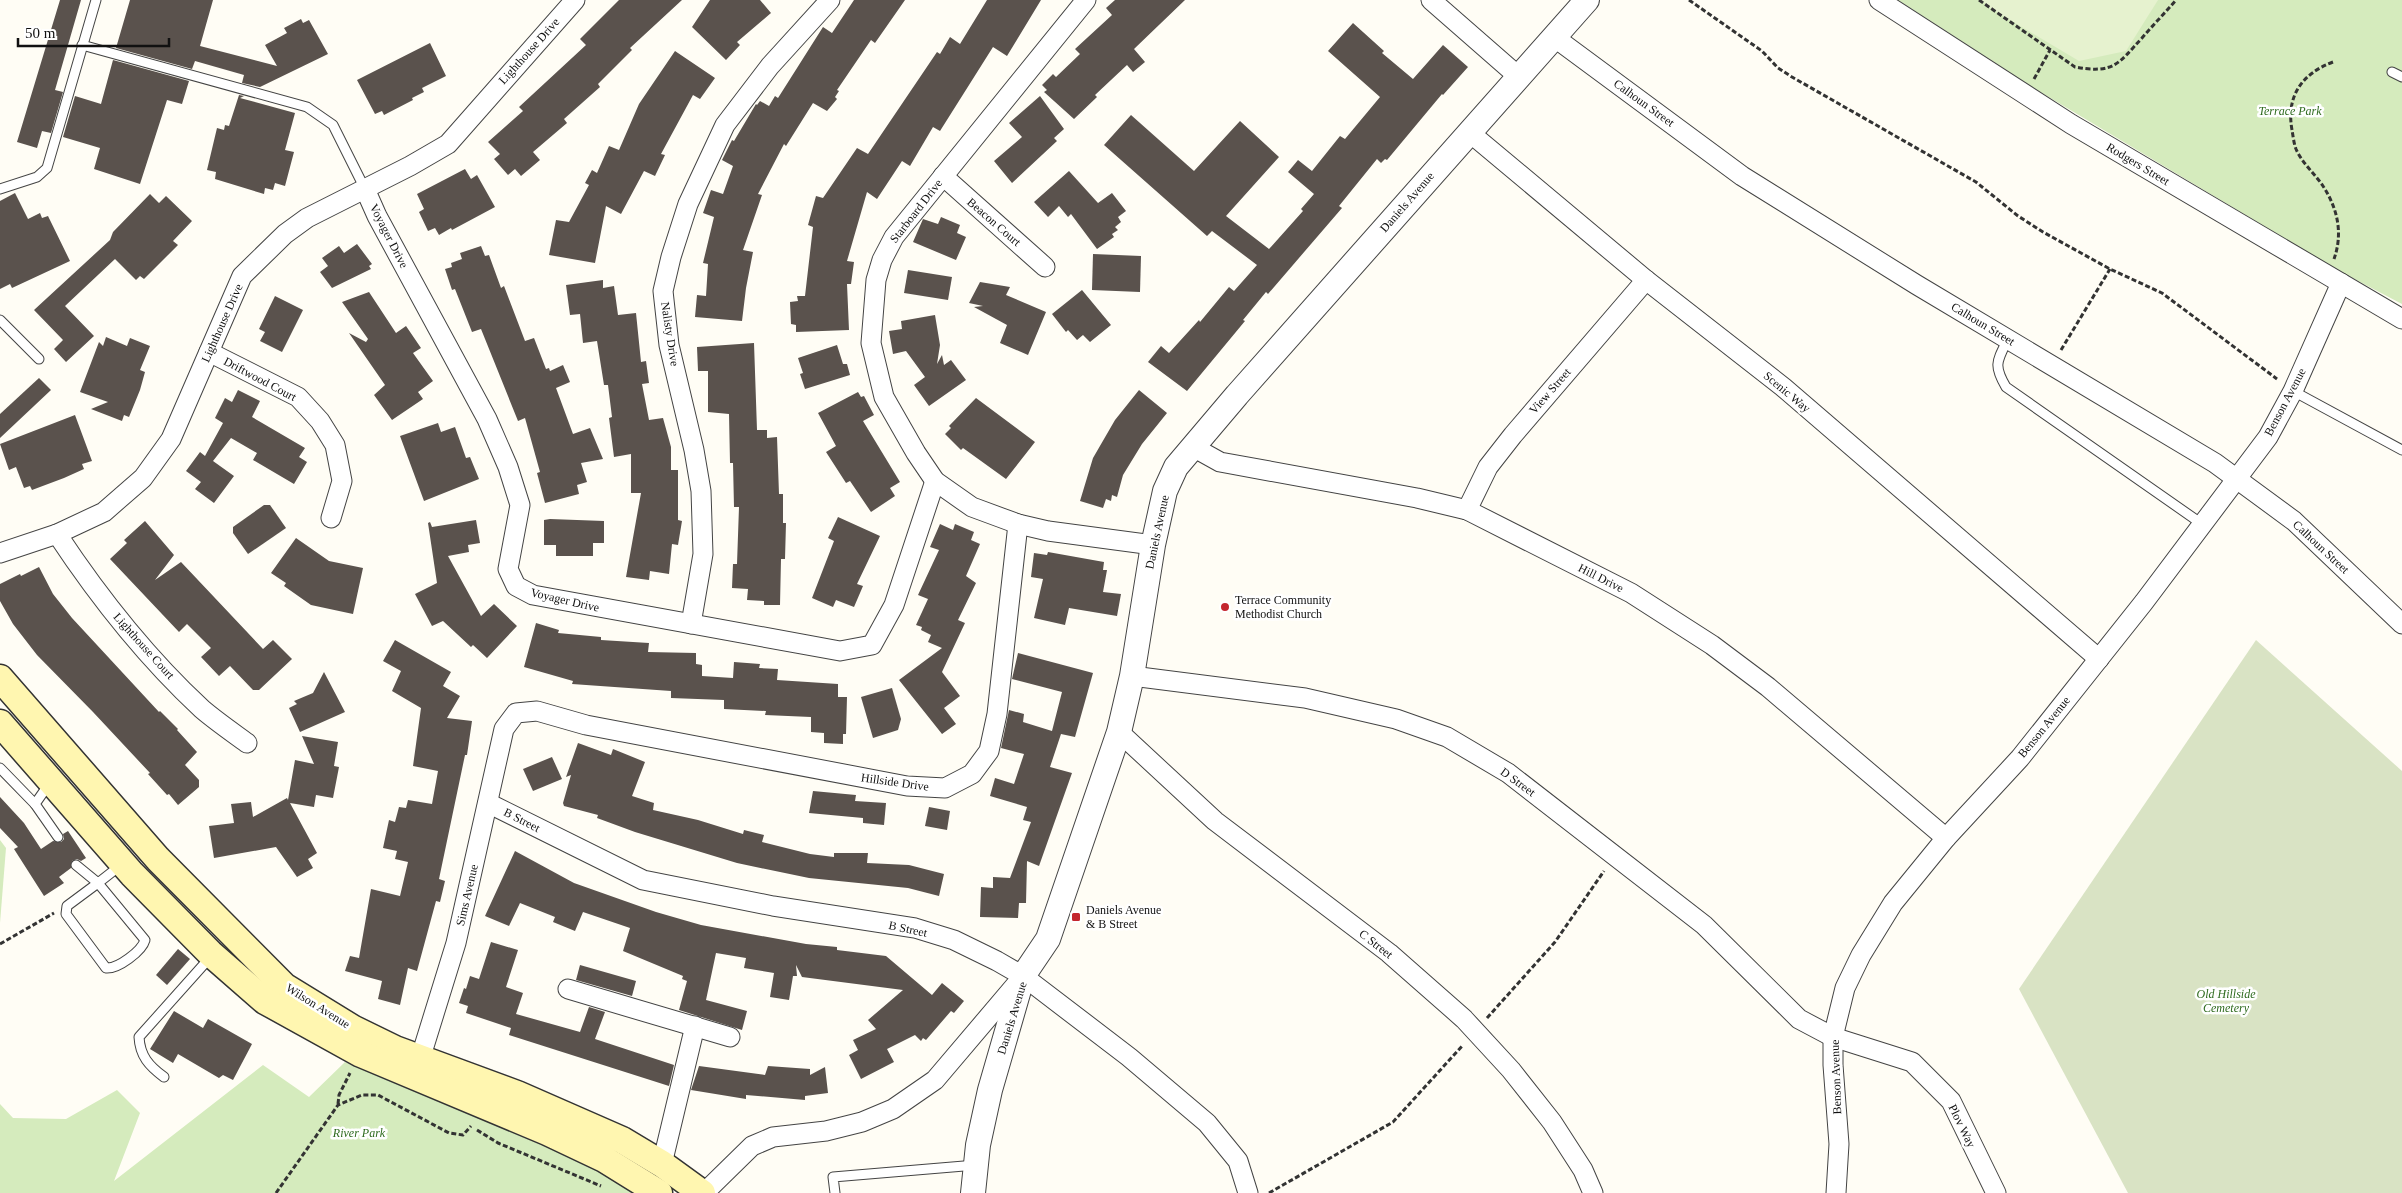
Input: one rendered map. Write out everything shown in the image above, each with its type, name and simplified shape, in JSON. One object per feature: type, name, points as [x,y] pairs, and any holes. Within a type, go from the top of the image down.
[{"type":"main road","name":"Wilson Avenue","points":[[0,678],[158,859],[284,986],[354,1029],[395,1049],[417,1067],[604,1159],[659,1193]]},
{"type":"main road","name":"Wilson Avenue","points":[[0,723],[122,863],[210,953],[265,1001],[361,1054],[417,1067],[562,1113],[622,1140],[662,1164],[703,1193]]},
{"type":"street","name":"Lighthouse Drive","points":[[0,554],[57,534],[104,512],[142,478],[171,439],[242,276],[261,256],[307,218],[448,144],[575,0]]},
{"type":"street","name":"Nalisty Drive","points":[[691,624],[703,554],[701,491],[694,450],[669,345],[663,291],[670,257],[688,204],[725,126],[770,66],[830,0]]},
{"type":"street","name":"Starboard Drive","points":[[1018,524],[972,507],[935,481],[916,453],[884,397],[871,343],[876,280],[882,260],[894,236],[1086,0]]},
{"type":"street","points":[[1431,0],[1519,77]]},
{"type":"street","name":"Daniels Avenue","points":[[973,1193],[976,1165],[990,1090],[1023,976],[1048,939],[1119,732],[1132,676],[1153,545],[1165,491],[1176,467],[1586,0]]},
{"type":"street","name":"Rodgers Street","points":[[1879,0],[2071,124],[2334,280],[2402,318]]},
{"type":"street","name":"Calhoun Street","points":[[1554,37],[1742,176],[2215,463],[2294,521],[2402,624]]},
{"type":"street","name":"Scenic Way","points":[[1469,132],[1646,280],[1783,387],[2099,659]]},
{"type":"street","name":"Beacon Court","points":[[943,176],[1045,267]]},
{"type":"street","name":"Voyager Drive","points":[[365,189],[377,216],[487,419],[508,467],[520,505],[508,569],[516,586],[533,595],[840,651],[872,645],[894,606],[935,481]]},
{"type":"street","name":"View Street","points":[[1466,510],[1488,467],[1513,435],[1646,280]]},
{"type":"street","name":"Benson Avenue","points":[[1836,1193],[1839,1144],[1833,1065],[1833,1037],[1845,988],[1861,955],[1893,903],[1946,838],[2020,758],[2099,659],[2268,437],[2293,391],[2334,280]]},
{"type":"street","name":"Driftwood Court","points":[[209,352],[298,397],[320,421],[335,445],[342,481],[332,518]]},
{"type":"street","name":"Hill Drive","points":[[1193,447],[1220,462],[1416,498],[1466,510],[1631,593],[1712,645],[1768,688],[1946,838]]},
{"type":"street","points":[[1018,524],[1048,531],[1153,545]]},
{"type":"street","name":"Hillside Drive","points":[[516,713],[537,711],[586,725],[906,786],[945,788],[972,774],[989,751],[997,714],[1018,524]]},
{"type":"street","name":"Lighthouse Court","points":[[57,534],[106,602],[155,659],[202,709],[247,743]]},
{"type":"street","name":"D Street","points":[[1132,676],[1305,698],[1396,719],[1448,737],[1508,773],[1704,925],[1800,1019],[1833,1037]]},
{"type":"street","name":"Sims Avenue","points":[[417,1067],[456,943],[504,729],[516,713]]},
{"type":"street","name":"C Street","points":[[1119,732],[1215,821],[1389,953],[1464,1019],[1511,1070],[1552,1122],[1582,1170],[1593,1193]]},
{"type":"street","name":"B Street","points":[[488,802],[643,880],[773,906],[915,928],[954,940],[1023,976],[1129,1057],[1207,1123],[1238,1162],[1248,1193]]},
{"type":"street","points":[[703,1193],[752,1146],[772,1137],[826,1131],[862,1122],[893,1109],[935,1080],[990,1018],[1023,976]]},
{"type":"street","points":[[568,988],[730,1037]]},
{"type":"street","points":[[662,1164],[695,1026]]},
{"type":"street","name":"Plov Way","points":[[1833,1037],[1912,1062],[1951,1101],[1996,1193]]},
{"type":"lane","points":[[0,189],[36,177],[47,168],[96,0]]},
{"type":"lane","points":[[82,45],[307,107],[333,126],[365,189]]},
{"type":"lane","points":[[2392,72],[2402,77]]},
{"type":"lane","points":[[0,320],[39,359]]},
{"type":"lane","points":[[2008,339],[1997,361],[1997,372],[2006,387],[2202,524]]},
{"type":"lane","points":[[2293,391],[2402,450]]},
{"type":"lane","points":[[0,768],[35,804],[58,837]]},
{"type":"lane","points":[[35,804],[51,782]]},
{"type":"lane","points":[[76,865],[98,883],[145,940],[143,948],[114,969],[106,968],[66,914],[67,906],[98,883],[122,863]]},
{"type":"lane","points":[[164,1077],[151,1067],[140,1051],[139,1037],[206,962],[210,953]]},
{"type":"lane","points":[[835,1193],[833,1176],[976,1165]]},
{"type":"path","points":[[1690,0],[1762,51],[1778,68],[1792,77],[1976,182],[2018,216],[2110,269],[2162,293],[2293,391]]},
{"type":"path","points":[[1979,0],[2075,67],[2089,70],[2104,69],[2118,64],[2132,52],[2140,40],[2176,0]]},
{"type":"path","points":[[2038,73],[2050,50]]},
{"type":"path","points":[[2332,62],[2318,68],[2304,80],[2294,95],[2289,114],[2296,149],[2324,186],[2337,214],[2340,244],[2334,280]]},
{"type":"path","points":[[2052,365],[2110,269]]},
{"type":"path","points":[[0,944],[67,906]]},
{"type":"path","points":[[276,1193],[338,1105],[339,1094],[361,1054]]},
{"type":"path","points":[[338,1105],[362,1094],[378,1095],[449,1133],[462,1135],[471,1126],[498,1143],[606,1189]]},
{"type":"green space","name":"Terrace Park","points":[[1898,0],[2402,0],[2402,304],[2339,271],[2037,90]]},
{"type":"green space","points":[[1981,0],[2158,0],[2126,51],[2079,61],[1990,8]]},
{"type":"green space","name":"Old Hillside Cemetery","points":[[2256,640],[2402,771],[2402,1193],[2128,1193],[2019,989]]},
{"type":"green space","points":[[0,840],[6,848],[0,923]]},
{"type":"green space","name":"River Park","points":[[345,1062],[593,1165],[633,1193],[0,1193],[0,1104],[13,1118],[66,1119],[117,1090],[140,1113],[114,1181],[263,1065],[309,1097]]},
{"type":"building","points":[[60,0],[81,0],[55,90],[63,92],[51,133],[42,131],[37,148],[17,142]]},
{"type":"building","points":[[130,0],[213,0],[200,46],[277,66],[265,45],[287,33],[284,28],[301,19],[303,23],[309,20],[328,54],[260,87],[242,83],[244,75],[195,61],[192,69],[116,48]]},
{"type":"building","points":[[619,0],[682,0],[630,48],[632,50],[598,84],[600,87],[564,119],[567,123],[533,152],[540,160],[521,176],[515,169],[508,175],[494,159],[500,154],[488,142],[523,111],[519,107],[586,45],[580,39]]},
{"type":"building","points":[[710,0],[760,0],[771,13],[737,42],[740,45],[726,60],[692,27]]},
{"type":"building","points":[[854,0],[905,0],[875,43],[871,40],[837,90],[839,91],[835,97],[837,99],[827,111],[813,103],[786,146],[784,144],[758,194],[762,195],[743,250],[753,252],[742,321],[695,317],[697,295],[706,296],[708,264],[703,263],[714,217],[703,213],[711,190],[723,194],[733,166],[722,160],[732,140],[734,141],[756,104],[760,101],[769,106],[775,96],[778,98],[823,27],[832,33]]},
{"type":"building","points":[[987,0],[1041,0],[1007,56],[993,47],[940,131],[933,127],[910,166],[902,161],[877,199],[867,192],[847,261],[854,262],[851,284],[847,284],[849,330],[796,332],[796,325],[791,324],[790,302],[798,301],[797,296],[805,296],[813,227],[808,225],[816,196],[823,198],[857,148],[868,154],[937,52],[940,54],[950,37],[960,44]]},
{"type":"building","points":[[1115,0],[1185,0],[1134,49],[1145,62],[1133,72],[1127,65],[1095,95],[1097,97],[1074,119],[1044,92],[1047,90],[1042,85],[1053,74],[1056,77],[1080,54],[1075,49],[1112,15],[1106,8]]},
{"type":"building","points":[[1353,23],[1384,51],[1382,53],[1413,79],[1443,45],[1468,67],[1442,94],[1387,160],[1385,159],[1381,163],[1377,159],[1339,206],[1342,208],[1268,294],[1266,292],[1243,320],[1245,321],[1187,391],[1148,362],[1161,346],[1169,353],[1199,320],[1200,322],[1229,287],[1234,291],[1257,265],[1212,231],[1207,236],[1104,145],[1131,115],[1194,171],[1240,121],[1279,157],[1226,216],[1269,249],[1303,211],[1301,209],[1314,194],[1288,172],[1298,160],[1312,171],[1340,136],[1345,139],[1380,97],[1328,51]]},
{"type":"building","points":[[430,43],[446,76],[422,88],[424,92],[412,98],[413,100],[384,115],[382,111],[375,114],[357,80]]},
{"type":"building","points":[[675,51],[715,78],[700,99],[693,95],[661,154],[665,155],[655,176],[644,171],[621,214],[606,206],[595,263],[549,255],[556,220],[569,222],[589,185],[585,183],[592,170],[597,173],[609,146],[619,150],[639,104]]},
{"type":"building","points":[[113,60],[189,81],[182,104],[167,100],[140,184],[94,169],[100,148],[63,137],[75,96],[101,104]]},
{"type":"building","points":[[239,95],[244,96],[240,98],[295,113],[285,150],[294,152],[285,186],[275,183],[273,190],[265,188],[264,194],[215,179],[216,172],[207,170],[217,128],[224,130],[225,125],[229,126]]},
{"type":"building","points":[[1040,96],[1064,129],[1054,138],[1057,141],[1012,183],[994,161],[1022,137],[1009,123]]},
{"type":"building","points":[[465,169],[471,179],[477,175],[495,207],[439,235],[435,228],[428,231],[419,212],[424,209],[417,194]]},
{"type":"building","points":[[1069,171],[1098,203],[1112,193],[1126,211],[1118,217],[1121,222],[1115,227],[1118,230],[1112,234],[1114,237],[1097,249],[1071,214],[1068,217],[1059,206],[1048,217],[1034,202]]},
{"type":"building","points":[[15,193],[28,219],[40,213],[42,218],[48,216],[70,261],[12,288],[10,284],[0,289],[0,201]]},
{"type":"building","points":[[150,194],[159,203],[166,196],[192,221],[173,241],[178,245],[144,279],[140,276],[136,280],[115,259],[65,306],[94,336],[66,362],[54,349],[63,340],[34,310],[110,240],[113,232]]},
{"type":"building","points":[[941,217],[960,225],[957,233],[966,237],[956,260],[913,242],[923,219],[938,224]]},
{"type":"building","points":[[357,244],[372,264],[369,266],[371,269],[332,288],[320,272],[328,266],[322,258],[339,246],[344,253]]},
{"type":"building","points":[[481,246],[485,256],[489,255],[501,288],[504,286],[525,341],[534,338],[546,369],[549,368],[550,371],[563,365],[570,382],[556,388],[573,434],[590,428],[603,459],[581,463],[587,482],[577,485],[579,494],[545,503],[537,473],[540,472],[525,418],[518,421],[481,329],[472,332],[455,289],[452,290],[445,269],[452,267],[451,263],[462,259],[460,253]]},
{"type":"building","points":[[1093,254],[1141,256],[1140,292],[1092,290]]},
{"type":"building","points":[[908,270],[952,277],[948,300],[904,293]]},
{"type":"building","points":[[603,280],[603,288],[614,286],[618,315],[636,313],[641,362],[646,361],[649,383],[642,384],[649,420],[663,418],[671,447],[671,470],[678,470],[678,520],[682,521],[678,545],[672,544],[669,574],[650,571],[649,580],[626,577],[641,493],[631,493],[631,454],[614,457],[609,418],[612,417],[608,385],[604,385],[597,341],[583,343],[580,314],[570,315],[566,285]]},
{"type":"building","points":[[980,282],[1010,287],[1006,295],[1046,312],[1028,355],[1000,343],[1007,325],[974,307],[983,306],[969,303]]},
{"type":"building","points":[[1082,290],[1111,325],[1090,342],[1083,335],[1077,340],[1068,330],[1066,332],[1052,314]]},
{"type":"building","points":[[369,292],[396,333],[406,326],[421,348],[413,353],[433,381],[418,392],[423,399],[392,420],[374,395],[385,385],[349,333],[366,342],[368,339],[342,302]]},
{"type":"building","points":[[275,296],[303,310],[282,352],[260,341],[265,332],[259,329]]},
{"type":"building","points":[[935,315],[940,345],[937,364],[942,355],[944,365],[951,360],[966,380],[929,406],[914,385],[925,377],[906,351],[893,354],[889,331],[902,329],[901,321]]},
{"type":"building","points":[[106,337],[127,346],[130,338],[150,346],[140,370],[145,372],[140,390],[129,417],[124,415],[122,421],[91,409],[108,402],[80,392],[99,342],[103,346]]},
{"type":"building","points":[[754,343],[757,430],[767,430],[767,438],[777,437],[779,494],[783,494],[783,523],[786,523],[785,559],[781,559],[780,605],[764,605],[764,601],[747,600],[748,589],[732,588],[733,564],[737,564],[739,507],[734,507],[733,463],[730,463],[729,414],[708,412],[708,371],[698,371],[697,347]]},
{"type":"building","points":[[837,345],[843,364],[847,364],[850,375],[805,389],[800,374],[803,373],[798,358]]},
{"type":"building","points":[[39,378],[51,390],[0,438],[0,414]]},
{"type":"building","points":[[238,390],[260,401],[252,417],[305,448],[299,457],[307,462],[294,484],[253,460],[257,453],[231,438],[213,461],[234,476],[214,503],[195,489],[201,482],[186,471],[200,452],[205,456],[223,423],[215,418],[225,398],[232,402]]},
{"type":"building","points":[[1139,390],[1167,413],[1142,444],[1123,475],[1117,497],[1112,495],[1111,501],[1106,499],[1103,508],[1080,501],[1093,458],[1115,420]]},
{"type":"building","points":[[858,392],[861,397],[864,396],[874,415],[863,421],[900,482],[890,488],[895,496],[871,512],[850,481],[846,483],[826,452],[836,446],[818,413]]},
{"type":"building","points":[[976,398],[1035,442],[1006,479],[963,448],[961,450],[945,434],[951,428],[949,426]]},
{"type":"building","points":[[75,415],[92,461],[82,464],[84,469],[64,478],[32,490],[30,486],[24,488],[16,467],[9,470],[0,444]]},
{"type":"building","points":[[438,423],[441,432],[455,427],[466,458],[470,457],[479,479],[424,501],[400,436]]},
{"type":"building","points":[[264,505],[270,505],[286,528],[248,554],[233,533],[233,527]]},
{"type":"building","points":[[838,517],[880,536],[857,584],[863,586],[854,607],[836,600],[833,607],[812,598],[834,541],[828,538]]},
{"type":"building","points":[[476,520],[480,543],[468,545],[469,552],[448,556],[481,616],[494,604],[517,626],[487,658],[473,645],[471,647],[443,621],[432,626],[415,594],[437,583],[428,523],[430,522],[432,527]]},
{"type":"building","points":[[544,520],[604,521],[604,543],[593,543],[593,556],[556,556],[556,545],[544,545]]},
{"type":"building","points":[[145,521],[174,555],[155,580],[181,562],[263,649],[273,640],[292,659],[259,690],[253,690],[230,666],[219,676],[201,657],[211,648],[187,624],[179,632],[110,559],[127,543],[124,540]]},
{"type":"building","points":[[940,524],[953,530],[955,524],[974,532],[971,540],[980,544],[966,576],[976,583],[958,620],[965,623],[942,672],[960,696],[944,708],[956,724],[942,734],[899,680],[942,648],[928,642],[931,635],[921,630],[922,627],[916,625],[928,599],[918,595],[939,550],[930,547]]},
{"type":"building","points":[[296,538],[329,561],[363,568],[353,614],[311,605],[284,586],[286,583],[271,573]]},
{"type":"building","points":[[1048,552],[1104,562],[1103,570],[1107,570],[1103,592],[1121,594],[1117,616],[1069,608],[1065,625],[1034,618],[1043,579],[1031,577],[1034,553],[1047,555]]},
{"type":"building","points":[[39,567],[53,594],[72,618],[159,712],[178,729],[197,752],[185,765],[199,780],[199,787],[178,805],[93,712],[37,655],[13,624],[0,601],[0,584]]},
{"type":"building","points":[[536,623],[559,630],[558,633],[601,637],[601,640],[649,643],[648,652],[696,653],[696,664],[702,665],[702,676],[733,678],[734,662],[760,664],[759,668],[778,669],[777,680],[838,684],[838,697],[847,697],[846,734],[843,734],[843,744],[824,743],[824,733],[811,732],[811,717],[765,715],[766,711],[724,709],[724,700],[671,698],[671,691],[572,684],[573,681],[524,667]]},
{"type":"building","points":[[395,640],[451,672],[443,686],[460,696],[447,718],[472,721],[467,755],[465,755],[439,879],[445,881],[440,902],[436,901],[417,971],[408,968],[400,1005],[378,999],[382,981],[345,971],[350,956],[359,958],[371,889],[400,896],[408,862],[395,859],[397,851],[383,848],[389,820],[395,822],[399,807],[406,808],[408,800],[432,804],[438,771],[413,766],[421,708],[392,691],[401,671],[383,661]]},
{"type":"building","points":[[1018,653],[1093,673],[1075,737],[1061,734],[1050,767],[1072,773],[1039,866],[1027,861],[1026,903],[1019,903],[1018,918],[980,917],[981,887],[993,888],[993,877],[1010,878],[1031,822],[1023,820],[1027,807],[990,796],[995,778],[1014,784],[1024,754],[1001,748],[1009,710],[1024,714],[1023,722],[1052,731],[1062,692],[1012,679]]},
{"type":"building","points":[[324,672],[345,712],[300,732],[289,708],[297,704],[294,701],[313,693]]},
{"type":"building","points":[[892,688],[901,719],[898,730],[873,738],[861,697]]},
{"type":"building","points":[[302,736],[338,742],[334,766],[339,767],[333,798],[316,795],[314,807],[290,803],[317,853],[308,859],[313,868],[297,877],[276,847],[214,858],[209,826],[234,823],[231,804],[251,802],[253,817],[287,798],[288,800],[295,760],[314,764]]},
{"type":"building","points":[[578,743],[611,755],[613,749],[645,762],[632,796],[654,803],[653,810],[698,820],[743,834],[744,830],[764,835],[762,842],[810,854],[834,857],[834,853],[868,853],[867,863],[909,865],[944,874],[939,896],[908,888],[809,878],[737,863],[635,832],[597,818],[598,815],[564,806],[563,803],[571,775],[566,777]]},
{"type":"building","points":[[552,757],[562,779],[533,791],[523,769]]},
{"type":"building","points":[[813,791],[856,795],[855,801],[886,803],[884,825],[863,823],[863,818],[809,813]]},
{"type":"building","points":[[0,797],[24,823],[41,849],[53,841],[61,842],[64,839],[63,834],[68,831],[86,858],[81,861],[77,859],[72,861],[71,868],[59,877],[64,883],[44,896],[14,849],[18,847],[0,828]]},
{"type":"building","points":[[929,807],[950,811],[947,830],[925,826]]},
{"type":"building","points":[[515,851],[574,883],[656,912],[701,925],[806,944],[837,947],[837,950],[886,956],[932,995],[942,983],[964,1001],[954,1013],[951,1011],[926,1040],[923,1038],[921,1041],[915,1035],[887,1049],[894,1062],[861,1079],[849,1055],[858,1050],[853,1040],[876,1029],[868,1020],[903,990],[802,977],[796,965],[797,976],[793,976],[789,1000],[770,997],[774,973],[744,968],[746,958],[716,953],[706,1000],[747,1011],[742,1030],[679,1010],[687,981],[682,979],[683,976],[623,951],[630,928],[583,912],[575,931],[553,922],[555,917],[520,903],[509,926],[485,916]]},
{"type":"building","points":[[491,942],[518,950],[506,987],[523,993],[516,1014],[580,1032],[589,1007],[605,1012],[595,1039],[674,1065],[669,1086],[509,1035],[511,1028],[466,1013],[468,1006],[459,1003],[464,988],[466,989],[470,976],[479,979]]},
{"type":"building","points":[[178,949],[190,959],[167,985],[156,975]]},
{"type":"building","points":[[580,965],[636,981],[632,996],[576,980]]},
{"type":"building","points":[[174,1011],[203,1028],[208,1019],[252,1044],[233,1080],[223,1075],[219,1078],[178,1054],[173,1063],[150,1049]]},
{"type":"building","points":[[699,1066],[765,1075],[768,1066],[810,1069],[810,1075],[825,1067],[828,1093],[805,1096],[805,1100],[746,1095],[746,1099],[691,1090]]},
{"type":"place","name":"Terrace Community Methodist Church","points":[[1225,607]]},
{"type":"place","name":"Daniels Avenue & B Street","points":[[1076,917]]}]
